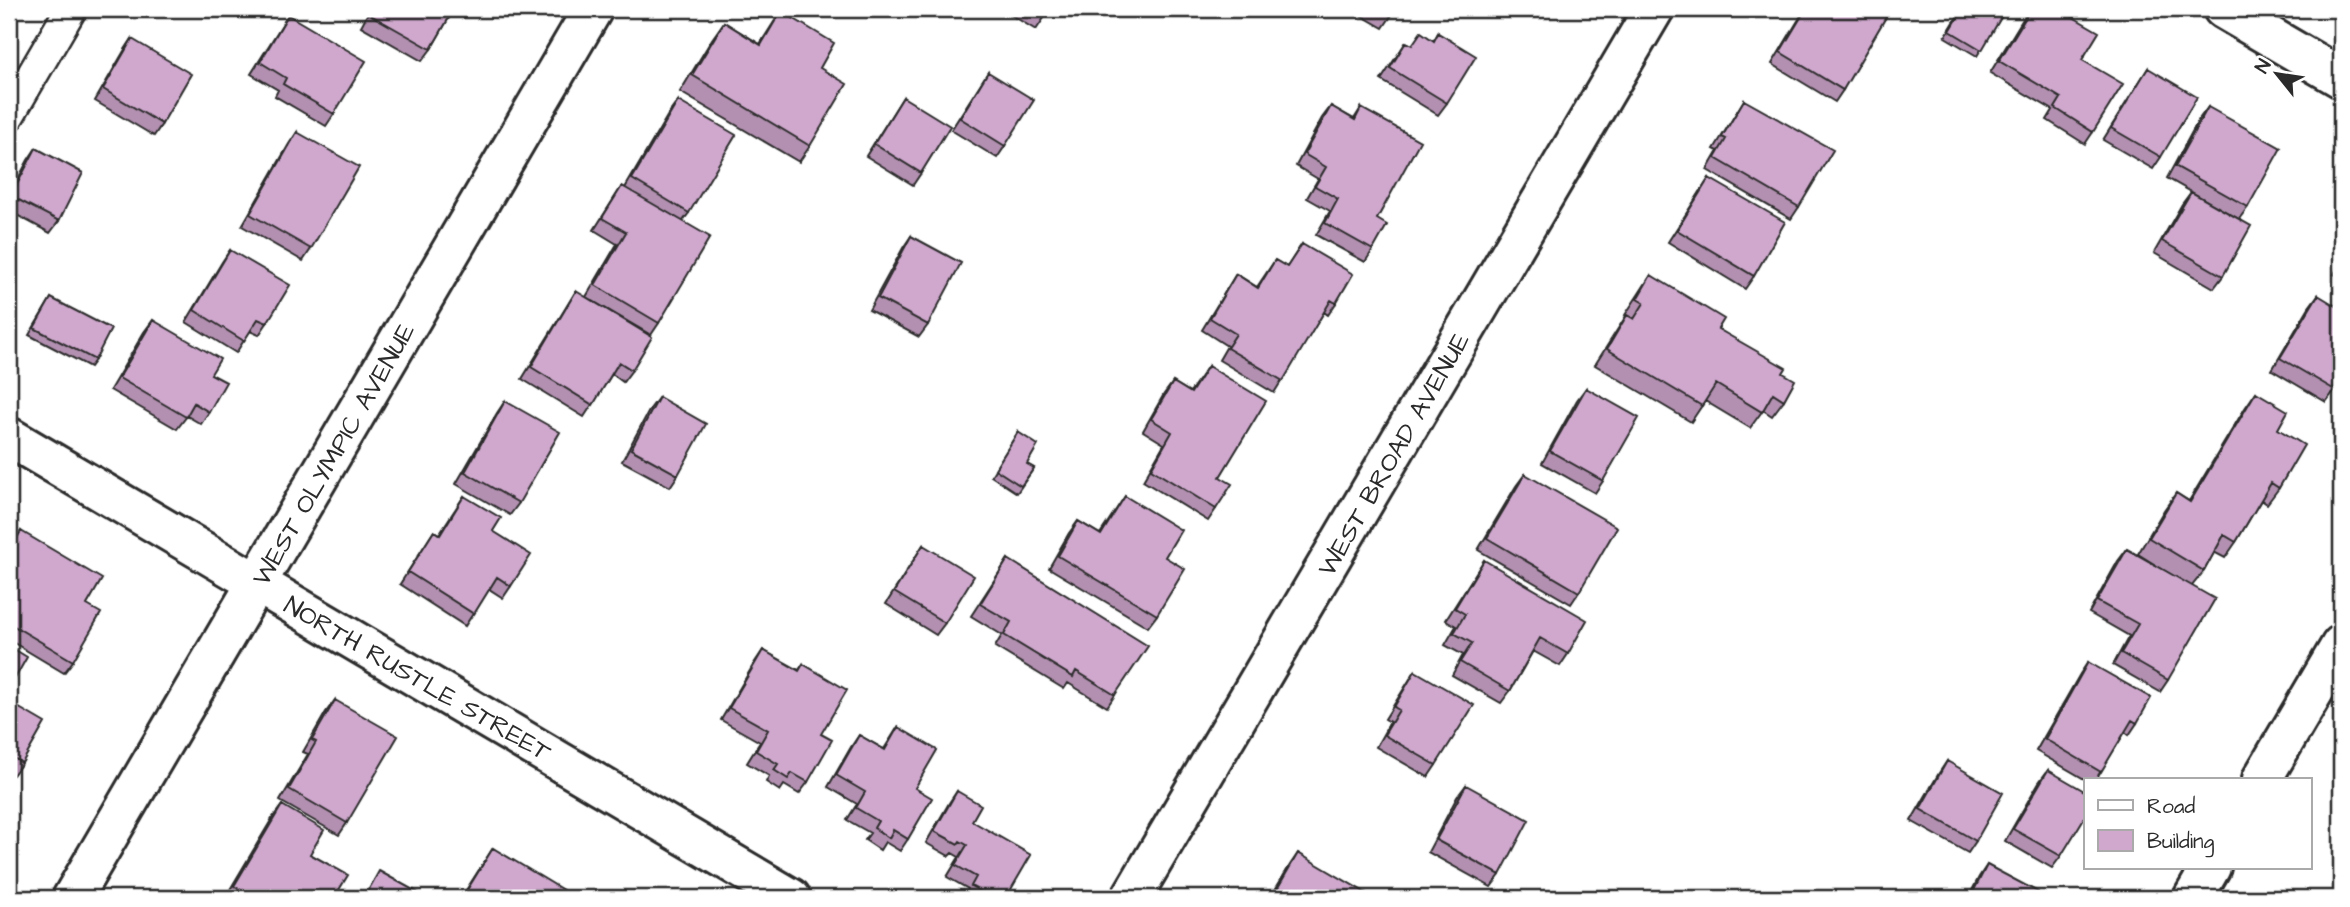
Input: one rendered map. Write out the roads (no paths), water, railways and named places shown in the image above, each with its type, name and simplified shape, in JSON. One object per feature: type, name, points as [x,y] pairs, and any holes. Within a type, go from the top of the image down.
[{"type":"street","name":"WEST OLYMPIC AVENUE","points":[[72,898],[593,9]]},
{"type":"street","name":"WEST BROAD AVENUE","points":[[1131,898],[1654,9]]},
{"type":"street","points":[[2223,9],[2341,78]]},
{"type":"street","name":"NORTH RUSTLE STREET","points":[[9,437],[792,898]]},
{"type":"street","points":[[2263,778],[2337,663]]},
{"type":"street","points":[[2193,898],[2210,869]]},
{"type":"lane","points":[[9,115],[71,9]]}]
